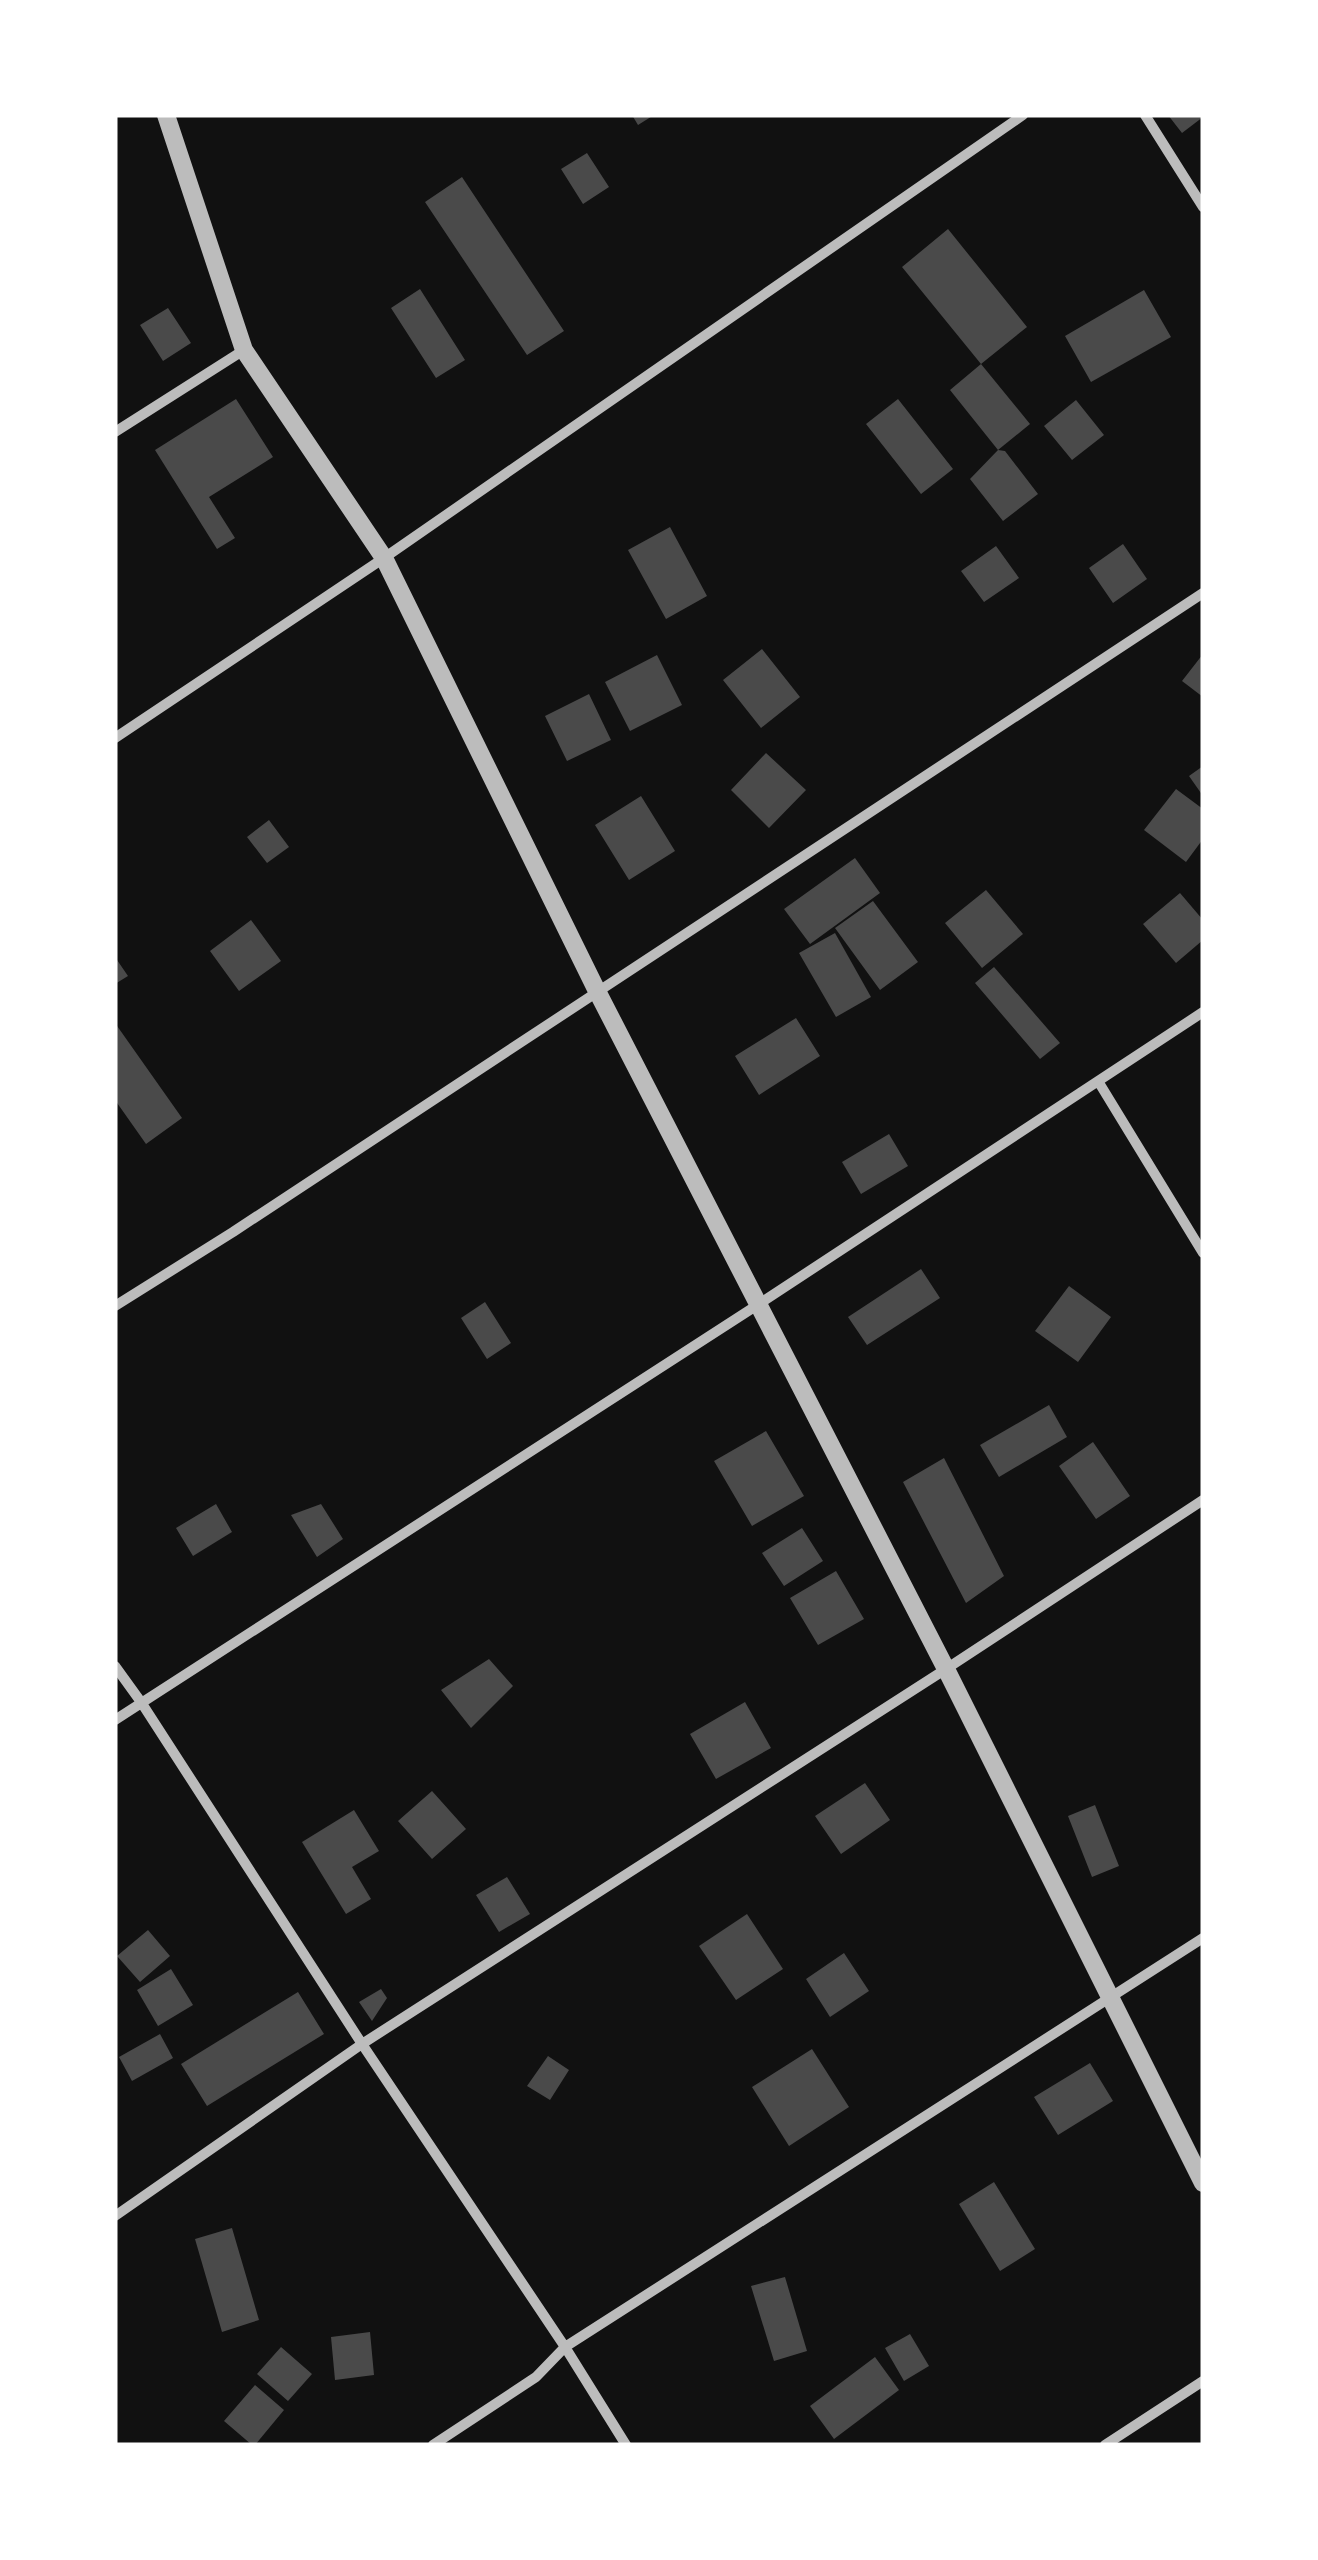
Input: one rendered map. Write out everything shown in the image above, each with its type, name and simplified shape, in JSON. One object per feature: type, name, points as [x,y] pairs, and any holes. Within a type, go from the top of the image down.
[{"type":"street","points":[[166,115],[244,350],[384,558],[597,992],[946,1669],[1203,2183]]},
{"type":"street","points":[[115,738],[384,558],[1023,115]]},
{"type":"street","points":[[1144,115],[1203,207]]},
{"type":"street","points":[[115,432],[244,350]]},
{"type":"street","points":[[115,1306],[1203,593]]},
{"type":"street","points":[[115,1720],[1203,1012]]},
{"type":"street","points":[[1098,1081],[1203,1254]]},
{"type":"street","points":[[115,2216],[362,2044],[1203,1500]]},
{"type":"street","points":[[115,1666],[626,2445]]},
{"type":"street","points":[[433,2445],[536,2377],[565,2348],[1203,1938]]},
{"type":"street","points":[[1105,2445],[1203,2381]]},
{"type":"building","points":[[632,115],[654,115],[638,125]]},
{"type":"building","points":[[1168,115],[1203,115],[1203,117],[1182,133]]},
{"type":"building","points":[[587,153],[609,187],[583,204],[561,169]]},
{"type":"building","points":[[462,177],[564,331],[527,355],[425,202]]},
{"type":"building","points":[[948,229],[1027,327],[981,364],[902,267]]},
{"type":"building","points":[[420,289],[465,360],[436,378],[391,308]]},
{"type":"building","points":[[1144,290],[1171,337],[1091,382],[1065,336]]},
{"type":"building","points":[[168,308],[191,343],[163,361],[140,325]]},
{"type":"building","points":[[981,364],[1030,424],[998,450],[950,390]]},
{"type":"building","points":[[236,399],[273,457],[209,497],[235,538],[217,549],[155,450]]},
{"type":"building","points":[[898,399],[953,469],[921,494],[866,424]]},
{"type":"building","points":[[1076,400],[1104,435],[1072,460],[1044,426]]},
{"type":"building","points":[[998,450],[1005,451],[1038,494],[1003,521],[970,479]]},
{"type":"building","points":[[670,527],[707,596],[666,619],[628,550]]},
{"type":"building","points":[[1123,544],[1147,579],[1113,603],[1089,568]]},
{"type":"building","points":[[996,546],[1019,578],[984,602],[961,571]]},
{"type":"building","points":[[762,649],[800,697],[761,728],[723,680]]},
{"type":"building","points":[[1203,654],[1203,697],[1182,681]]},
{"type":"building","points":[[657,655],[682,705],[630,731],[605,682]]},
{"type":"building","points":[[589,694],[611,740],[567,761],[545,716]]},
{"type":"building","points":[[766,753],[806,790],[769,828],[731,790]]},
{"type":"building","points":[[1203,766],[1203,796],[1189,776]]},
{"type":"building","points":[[1176,789],[1203,809],[1203,839],[1186,862],[1144,830]]},
{"type":"building","points":[[641,796],[675,851],[629,880],[595,825]]},
{"type":"building","points":[[269,820],[289,847],[267,863],[247,837]]},
{"type":"building","points":[[855,858],[880,893],[810,944],[784,909]]},
{"type":"building","points":[[986,890],[1023,934],[982,968],[945,923]]},
{"type":"building","points":[[1180,893],[1203,920],[1203,940],[1176,963],[1143,924]]},
{"type":"building","points":[[873,901],[918,962],[880,990],[835,928]]},
{"type":"building","points":[[251,920],[281,961],[239,991],[210,951]]},
{"type":"building","points":[[835,933],[871,997],[836,1017],[799,953]]},
{"type":"building","points":[[115,957],[128,976],[115,984]]},
{"type":"building","points":[[994,967],[1060,1043],[1040,1059],[975,983]]},
{"type":"building","points":[[796,1018],[820,1056],[759,1095],[735,1056]]},
{"type":"building","points":[[115,1023],[182,1118],[146,1144],[115,1100]]},
{"type":"building","points":[[889,1134],[908,1166],[861,1194],[842,1162]]},
{"type":"building","points":[[921,1269],[940,1298],[867,1345],[848,1317]]},
{"type":"building","points":[[1069,1286],[1111,1317],[1078,1362],[1035,1331]]},
{"type":"building","points":[[485,1302],[511,1343],[487,1359],[461,1318]]},
{"type":"building","points":[[1049,1405],[1067,1437],[999,1477],[980,1445]]},
{"type":"building","points":[[766,1431],[804,1496],[752,1526],[714,1461]]},
{"type":"building","points":[[1093,1442],[1130,1496],[1096,1519],[1059,1466]]},
{"type":"building","points":[[944,1458],[1004,1576],[966,1603],[903,1482]]},
{"type":"building","points":[[216,1504],[232,1532],[193,1556],[176,1528]]},
{"type":"building","points":[[321,1504],[343,1539],[317,1557],[291,1515]]},
{"type":"building","points":[[802,1528],[823,1561],[784,1586],[762,1553]]},
{"type":"building","points":[[836,1571],[864,1619],[818,1645],[790,1598]]},
{"type":"building","points":[[489,1659],[513,1686],[471,1728],[441,1690]]},
{"type":"building","points":[[745,1702],[771,1748],[716,1779],[690,1734]]},
{"type":"building","points":[[865,1783],[890,1820],[841,1854],[815,1816]]},
{"type":"building","points":[[432,1791],[466,1829],[432,1859],[398,1821]]},
{"type":"building","points":[[1095,1805],[1119,1866],[1092,1877],[1068,1816]]},
{"type":"building","points":[[354,1810],[379,1851],[352,1867],[371,1899],[346,1914],[302,1842]]},
{"type":"building","points":[[507,1877],[530,1914],[499,1932],[476,1895]]},
{"type":"building","points":[[747,1914],[783,1969],[736,2000],[699,1946]]},
{"type":"building","points":[[148,1930],[170,1956],[140,1982],[117,1956]]},
{"type":"building","points":[[844,1953],[869,1991],[830,2017],[806,1979]]},
{"type":"building","points":[[171,1969],[193,2005],[158,2026],[137,1990]]},
{"type":"building","points":[[381,1989],[387,1998],[372,2021],[359,2002]]},
{"type":"building","points":[[298,1992],[324,2034],[207,2106],[181,2064]]},
{"type":"building","points":[[160,2034],[173,2058],[132,2081],[119,2057]]},
{"type":"building","points":[[812,2049],[849,2107],[789,2146],[752,2087]]},
{"type":"building","points":[[548,2056],[569,2070],[550,2100],[527,2086]]},
{"type":"building","points":[[1090,2063],[1113,2101],[1058,2135],[1034,2097]]},
{"type":"building","points":[[994,2182],[1035,2249],[1000,2271],[959,2204]]},
{"type":"building","points":[[232,2228],[259,2320],[222,2332],[195,2239]]},
{"type":"building","points":[[785,2277],[807,2351],[774,2361],[751,2286]]},
{"type":"building","points":[[370,2332],[374,2375],[335,2380],[331,2337]]},
{"type":"building","points":[[910,2334],[929,2366],[904,2381],[885,2348]]},
{"type":"building","points":[[281,2347],[312,2374],[288,2401],[257,2374]]},
{"type":"building","points":[[875,2357],[899,2390],[834,2439],[810,2406]]},
{"type":"building","points":[[255,2385],[284,2410],[252,2445],[224,2421]]}]
